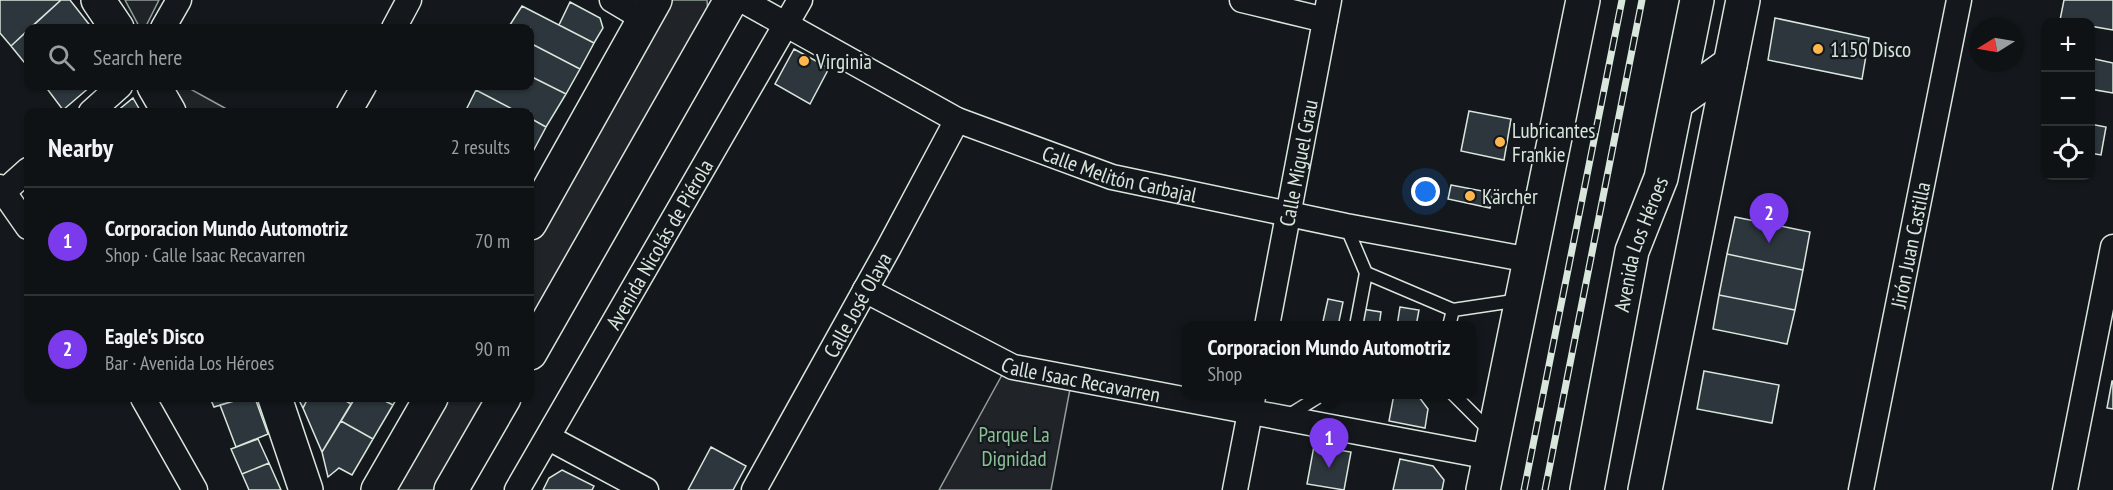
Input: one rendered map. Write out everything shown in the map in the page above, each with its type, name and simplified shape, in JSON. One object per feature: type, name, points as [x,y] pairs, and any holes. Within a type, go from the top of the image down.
[{"type":"main road","points":[[98,0],[114,24]]},
{"type":"main road","points":[[534,346],[731,0]]},
{"type":"main road","points":[[1484,490],[1583,0]]},
{"type":"main road","points":[[1632,251],[1639,173],[1674,0]]},
{"type":"main road","name":"Avenida Los Héroes","points":[[1588,489],[1632,251],[1662,178],[1697,0]]},
{"type":"main road","points":[[1645,490],[1743,0]]},
{"type":"main road","points":[[534,216],[650,9]]},
{"type":"main road","points":[[1677,102],[1730,64]]},
{"type":"main road","points":[[156,90],[167,108]]},
{"type":"main road","points":[[277,402],[306,490]]},
{"type":"main road","points":[[378,490],[429,402]]},
{"type":"main road","points":[[451,490],[502,402]]},
{"type":"street","points":[[165,24],[179,0]]},
{"type":"street","points":[[396,24],[410,0]]},
{"type":"street","points":[[612,0],[650,9]]},
{"type":"street","name":"Calle Melitón Carbajal","points":[[742,0],[957,120],[1112,177],[1346,226],[1530,260]]},
{"type":"street","name":"Avenida Nicolás de Piérola","points":[[517,490],[800,0]]},
{"type":"street","points":[[1242,0],[1327,10]]},
{"type":"street","name":"Jirón Juan Castilla","points":[[1861,490],[1959,0]]},
{"type":"street","name":"Calle Miguel Grau","points":[[1269,321],[1327,10]]},
{"type":"street","points":[[95,108],[116,90]]},
{"type":"street","points":[[351,108],[362,90]]},
{"type":"street","name":"Calle José Olaya","points":[[754,490],[957,120]]},
{"type":"street","points":[[24,173],[1,191],[24,222]]},
{"type":"street","points":[[2066,490],[2113,247]]},
{"type":"street","name":"Calle Isaac Recavarren","points":[[865,290],[1012,367],[1182,392]]},
{"type":"street","name":"Calle Isaac Recavarren","points":[[1231,399],[1252,402],[1286,417],[1492,446]]},
{"type":"street","points":[[145,402],[195,490]]},
{"type":"street","points":[[1235,490],[1252,402]]},
{"type":"street","points":[[549,438],[646,490]]},
{"type":"lane","points":[[1346,226],[1366,273],[1357,321]]},
{"type":"lane","points":[[1366,273],[1453,310],[1521,300]]},
{"type":"lane","points":[[1450,321],[1453,310]]},
{"type":"lane","points":[[1286,417],[1315,399]]},
{"type":"lane","points":[[1458,399],[1492,446]]},
{"type":"green space","points":[[125,0],[159,0],[147,24],[138,24]]},
{"type":"green space","points":[[665,0],[707,0],[708,13],[534,319],[534,232]]},
{"type":"green space","points":[[164,90],[192,90],[225,108],[175,108]]},
{"type":"green space","name":"Parque La Dignidad","points":[[1002,375],[1070,389],[1051,490],[939,490]]},
{"type":"green space","points":[[438,402],[487,402],[435,490],[388,490]]},
{"type":"building","points":[[0,0],[61,0],[35,24],[24,24],[24,34],[11,46],[0,33]]},
{"type":"building","points":[[61,0],[70,0],[89,24],[34,24]]},
{"type":"building","points":[[2064,0],[2113,0],[2113,30],[2095,27],[2095,18],[2060,18]]},
{"type":"building","points":[[570,2],[600,18],[603,28],[594,43],[559,25]]},
{"type":"building","points":[[522,6],[594,43],[580,69],[534,45],[534,24],[511,24]]},
{"type":"building","name":"1150 Disco","points":[[1775,18],[1869,38],[1862,79],[1768,60]]},
{"type":"building","points":[[24,34],[24,62],[11,46]]},
{"type":"building","points":[[534,45],[580,69],[566,94],[534,78]]},
{"type":"building","points":[[794,49],[829,68],[810,104],[775,84]]},
{"type":"building","points":[[2095,59],[2113,63],[2113,93],[2095,90]]},
{"type":"building","points":[[534,78],[566,94],[546,127],[534,120],[534,108],[510,108],[476,90],[534,90]]},
{"type":"building","points":[[48,90],[86,90],[65,108],[62,108]]},
{"type":"building","points":[[476,90],[510,108],[467,108]]},
{"type":"building","points":[[133,98],[139,108],[121,108]]},
{"type":"building","points":[[1469,111],[1511,119],[1504,160],[1461,151]]},
{"type":"building","points":[[534,120],[546,127],[534,150]]},
{"type":"building","points":[[2095,125],[2106,127],[2101,155],[2095,154]]},
{"type":"building","name":"Kärcher","points":[[1451,185],[1493,193],[1490,208],[1448,199]]},
{"type":"building","points":[[1735,217],[1810,232],[1803,270],[1727,254]]},
{"type":"building","points":[[1727,254],[1803,270],[1795,310],[1719,295]]},
{"type":"building","points":[[1719,295],[1795,310],[1787,344],[1713,329]]},
{"type":"building","points":[[1328,299],[1343,302],[1339,321],[1323,321]]},
{"type":"building","points":[[1400,307],[1419,310],[1417,321],[1398,321]]},
{"type":"building","points":[[1362,309],[1381,312],[1380,321],[1360,321]]},
{"type":"building","points":[[1704,371],[1779,385],[1772,423],[1697,409]]},
{"type":"building","points":[[2113,381],[2113,409],[2107,408]]},
{"type":"building","points":[[1393,399],[1420,399],[1428,409],[1425,428],[1389,421]]},
{"type":"building","points":[[212,402],[231,402],[214,407]]},
{"type":"building","points":[[230,402],[256,402],[268,434],[236,447],[220,405]]},
{"type":"building","points":[[306,402],[348,402],[351,404],[322,452],[303,408]]},
{"type":"building","points":[[353,402],[387,402],[393,405],[373,439],[341,421]]},
{"type":"building","points":[[341,421],[373,439],[352,475],[339,468],[328,477],[322,452]]},
{"type":"building","points":[[258,439],[269,463],[242,474],[231,449]]},
{"type":"building","points":[[1314,446],[1351,452],[1344,490],[1307,484]]},
{"type":"building","points":[[711,447],[746,466],[733,490],[688,490]]},
{"type":"building","points":[[1400,459],[1433,466],[1444,480],[1442,490],[1393,490]]},
{"type":"building","points":[[269,463],[281,490],[249,490],[242,474]]},
{"type":"building","points":[[562,470],[594,486],[592,490],[543,490],[549,478]]},
{"type":"railway","points":[[1524,490],[1622,0]]},
{"type":"railway","points":[[1545,490],[1642,0]]},
{"type":"place","name":"1150 Disco","points":[[1818,49]]},
{"type":"place","name":"Virginia","points":[[804,61]]},
{"type":"place","name":"Lubricantes Frankie","points":[[1500,142]]},
{"type":"place","name":"Kärcher","points":[[1470,196]]},
{"type":"place","name":"Eagle's Disco","points":[[1769,243]]},
{"type":"place","name":"Corporacion Mundo Automotriz","points":[[1329,468]]}]
